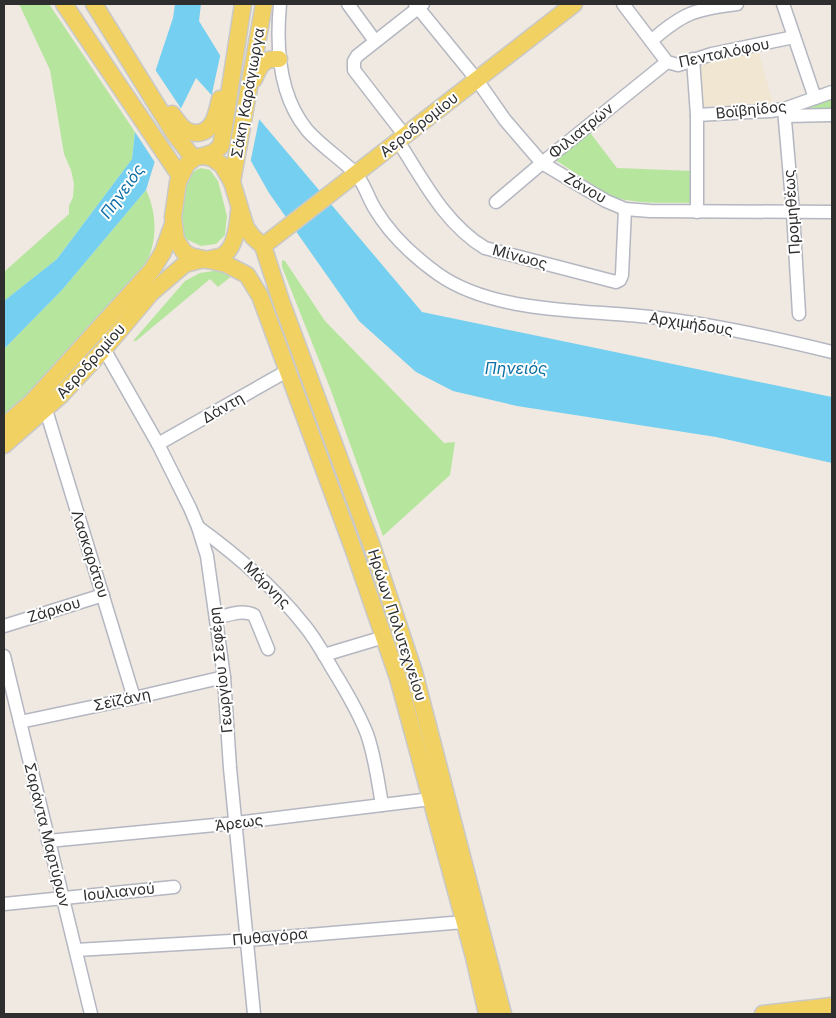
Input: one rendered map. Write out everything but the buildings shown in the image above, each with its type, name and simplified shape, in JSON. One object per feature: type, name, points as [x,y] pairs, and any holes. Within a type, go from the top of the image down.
[{"type":"main road","points":[[64,4],[180,176]]},
{"type":"main road","points":[[94,4],[154,100],[199,157]]},
{"type":"main road","name":"Σάκη Καράγιωργα","points":[[199,157],[214,152],[220,146],[243,4]]},
{"type":"main road","name":"Σάκη Καράγιωργα","points":[[233,175],[254,71],[264,4]]},
{"type":"main road","name":"Αεροδρομίου","points":[[263,246],[574,4]]},
{"type":"main road","points":[[254,71],[266,60],[272,58],[280,59]]},
{"type":"main road","points":[[180,132],[198,133],[206,131],[216,115],[223,87],[232,72]]},
{"type":"main road","points":[[199,157],[212,158],[220,162],[233,175],[239,207],[248,232],[263,246],[262,259],[258,264],[251,268],[238,270],[226,264],[190,256],[179,246],[173,224],[176,188],[183,170],[199,157]]},
{"type":"main road","points":[[203,260],[220,256],[228,250],[235,234],[239,207]]},
{"type":"main road","name":"Αεροδρομίου","points":[[4,426],[32,402],[152,270],[163,252],[173,224]]},
{"type":"main road","name":"Ηρώων Πολυτεχνείου","points":[[263,246],[398,622],[424,707],[503,1014]]},
{"type":"main road","name":"Αεροδρομίου","points":[[4,445],[46,410],[104,349],[151,293],[185,264],[203,260]]},
{"type":"main road","name":"Ηρώων Πολυτεχνείου","points":[[238,270],[250,277],[260,296],[384,636],[407,711],[487,1014]]},
{"type":"main road","points":[[763,1014],[832,1006]]},
{"type":"street","name":"Σάκη Καράγιωργα","points":[[280,4],[280,59],[288,96],[298,116],[312,134],[355,175],[392,234],[438,274],[458,286],[477,294],[506,302],[547,308]]},
{"type":"street","points":[[348,4],[375,41]]},
{"type":"street","name":"Πενταλόφου","points":[[623,4],[667,62],[678,65],[693,59],[794,38]]},
{"type":"street","points":[[651,41],[683,16],[697,10],[737,4]]},
{"type":"street","points":[[783,4],[815,98]]},
{"type":"street","points":[[402,138],[353,66],[357,56],[419,5]]},
{"type":"street","name":"Ζάνου","points":[[419,5],[477,80],[505,120],[542,163],[606,201],[625,209],[697,212],[832,212]]},
{"type":"street","points":[[693,59],[697,115],[697,212]]},
{"type":"street","name":"Φιλιατρών","points":[[496,202],[667,62]]},
{"type":"street","name":"Βοϊβηίδος","points":[[697,115],[784,113],[832,92]]},
{"type":"street","points":[[784,113],[832,115]]},
{"type":"street","name":"Προμηθέως","points":[[784,113],[793,212],[799,314]]},
{"type":"street","name":"Μίνωος","points":[[402,138],[438,203],[451,220],[472,240],[486,248],[616,282],[620,280],[622,275],[625,209]]},
{"type":"street","name":"Αρχιμήδους","points":[[547,308],[679,321],[759,335],[832,352]]},
{"type":"street","name":"Γεωργίου Σεφέρη","points":[[104,349],[158,444],[198,527],[207,556],[224,677],[230,768],[254,1014]]},
{"type":"street","name":"Δάντη","points":[[158,444],[287,371]]},
{"type":"street","name":"Λασκαράτου","points":[[46,410],[134,698]]},
{"type":"street","name":"Μάρνης","points":[[198,527],[266,582],[304,625],[324,654],[354,704],[367,736],[373,754],[382,805]]},
{"type":"street","name":"Ζάρκου","points":[[4,626],[103,594]]},
{"type":"street","points":[[216,618],[249,612],[254,615],[268,649]]},
{"type":"street","points":[[324,654],[384,636]]},
{"type":"street","name":"Σαράντα Μαρτύρων","points":[[4,656],[91,1014]]},
{"type":"street","name":"Σεϊζάνη","points":[[20,722],[224,677]]},
{"type":"street","name":"Άρεως","points":[[48,841],[236,823],[430,798]]},
{"type":"street","name":"Ιουλιανού","points":[[4,904],[174,887]]},
{"type":"street","name":"Πυθαγόρα","points":[[76,950],[248,940],[464,922]]},
{"type":"shaded area","points":[[758,49],[773,104],[700,107],[698,62]]},
{"type":"green space","points":[[19,4],[49,4],[135,132],[132,159],[57,259],[4,301],[4,272],[69,214],[74,184],[71,170],[64,154],[50,70]]},
{"type":"green space","points":[[832,97],[832,109],[802,110],[803,108]]},
{"type":"green space","points":[[588,130],[617,168],[693,171],[694,203],[641,202],[610,196],[554,159]]},
{"type":"green space","points":[[201,168],[210,170],[218,181],[227,216],[225,235],[216,244],[201,246],[186,239],[182,230],[182,213],[185,185],[194,172]]},
{"type":"green space","points":[[146,190],[154,218],[154,237],[145,264],[30,392],[4,416],[4,349],[62,290]]},
{"type":"green space","points":[[282,260],[285,261],[325,321],[444,443],[455,442],[450,475],[383,536],[330,388],[282,267]]},
{"type":"green space","points":[[221,271],[233,275],[218,287],[210,279],[136,341],[133,341],[185,281],[200,273]]},
{"type":"water","name":"Πηνειός","points":[[175,4],[201,4],[199,21],[259,119],[422,312],[832,397],[832,463],[716,437],[517,406],[453,391],[416,372],[359,321],[269,193],[217,101],[196,78],[155,161],[146,190],[62,290],[4,349],[4,301],[57,259],[132,159],[135,132],[173,18]]},
{"type":"pier","points":[[221,52],[260,115],[250,164],[211,98]]},
{"type":"pier","points":[[154,68],[182,110],[156,164],[133,129]]}]
